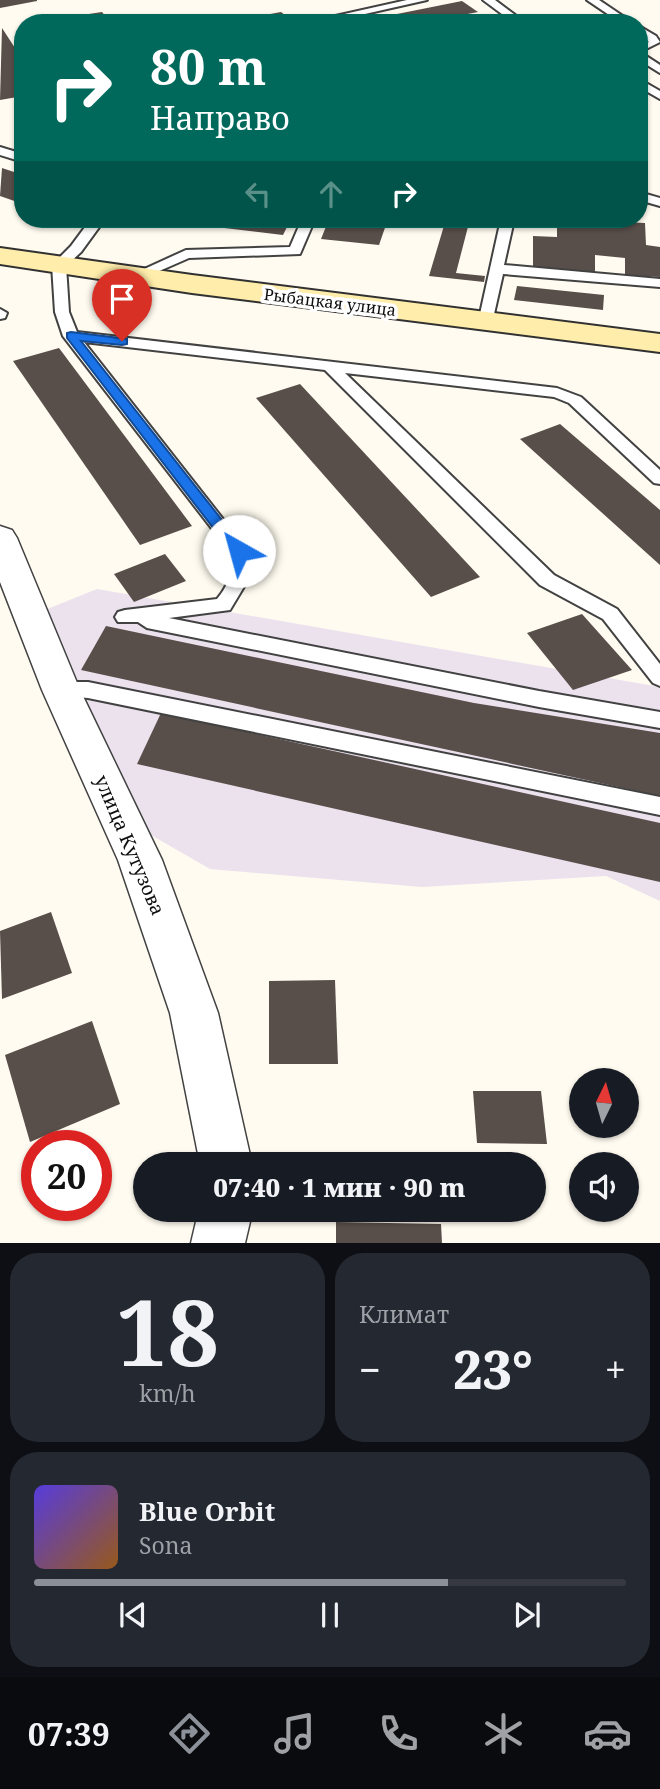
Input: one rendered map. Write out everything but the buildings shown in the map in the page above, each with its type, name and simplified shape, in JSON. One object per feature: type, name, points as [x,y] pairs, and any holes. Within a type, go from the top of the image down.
[{"type":"main road","name":"Рыбацкая улица","points":[[0,256],[485,323],[660,343]]},
{"type":"street","name":"улица Кутузова","points":[[0,538],[61,690],[140,860],[190,1000],[223,1152]]},
{"type":"street","points":[[218,1243],[223,1222]]},
{"type":"lane","points":[[353,14],[422,0]]},
{"type":"lane","points":[[488,0],[508,14]]},
{"type":"lane","points":[[592,0],[614,14]]},
{"type":"lane","points":[[648,35],[655,43],[648,46]]},
{"type":"lane","points":[[91,228],[76,249],[59,265],[62,312],[71,336],[239,551],[242,570],[237,589],[223,605],[125,617],[539,699],[660,720]]},
{"type":"lane","points":[[136,276],[186,254],[295,251],[304,228]]},
{"type":"lane","points":[[485,323],[505,228]]},
{"type":"lane","points":[[496,269],[660,283]]},
{"type":"lane","points":[[71,336],[556,393],[575,400],[660,479]]},
{"type":"lane","points":[[328,365],[547,580],[610,614],[660,678]]},
{"type":"lane","points":[[61,690],[102,693],[660,806]]},
{"type":"shaded area","points":[[97,589],[660,687],[660,901],[606,876],[422,887],[210,869],[99,805],[15,622]]},
{"type":"route","points":[[122,341],[71,336],[239,551]]}]
